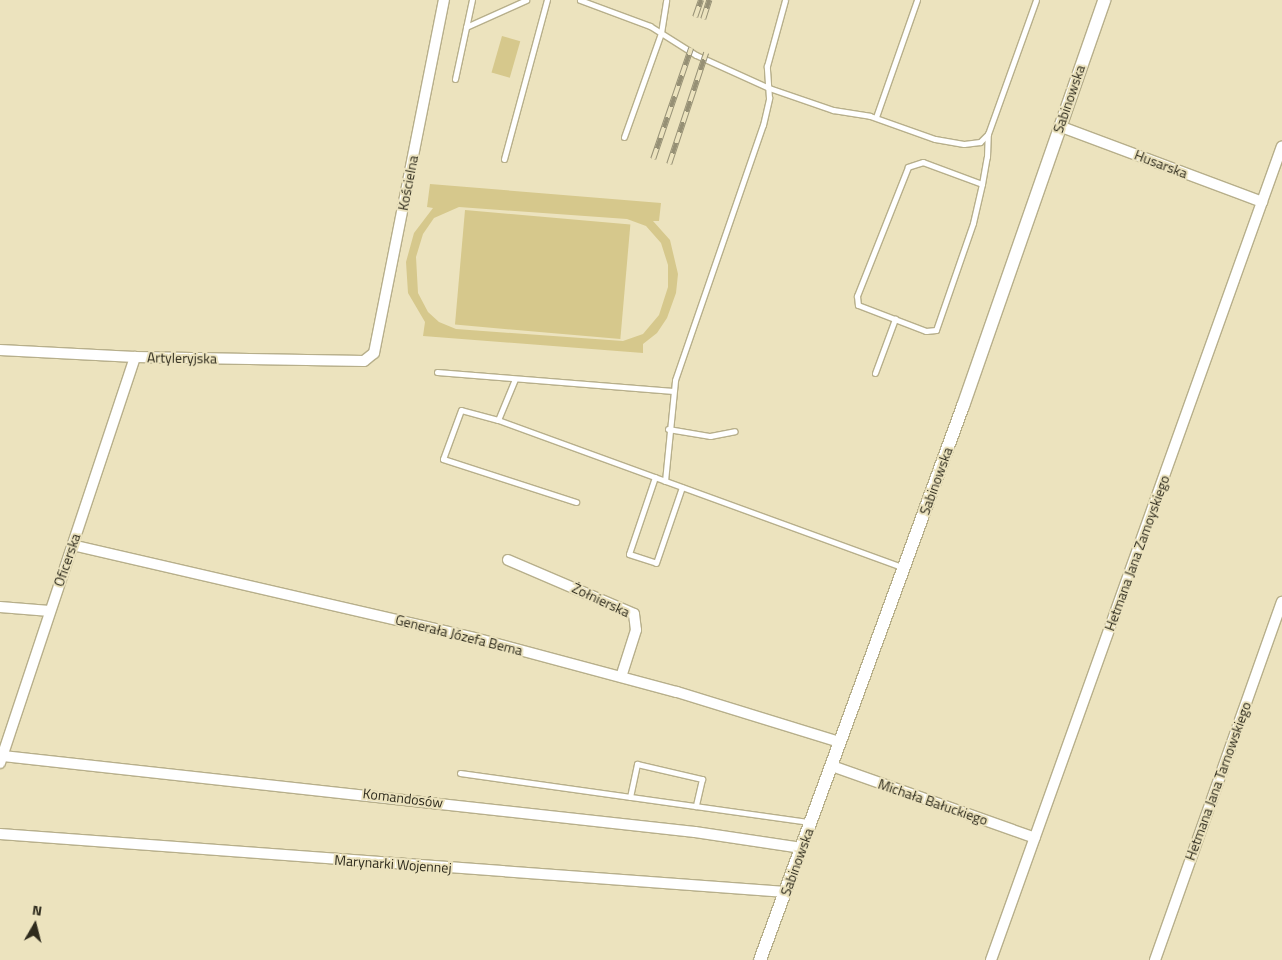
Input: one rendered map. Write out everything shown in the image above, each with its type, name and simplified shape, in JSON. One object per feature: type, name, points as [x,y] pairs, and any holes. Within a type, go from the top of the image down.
[{"type":"street","name":"Kościelna","points":[[364,361],[374,353],[444,0]]},
{"type":"street","name":"Sabinowska","points":[[760,960],[904,568],[1104,0]]},
{"type":"street","name":"Husarska","points":[[1060,126],[1262,202]]},
{"type":"street","name":"Hetmana Jana Zamoyskiego","points":[[991,960],[1282,146]]},
{"type":"street","name":"Artyleryjska","points":[[0,350],[135,357],[364,361]]},
{"type":"street","name":"Oficerska","points":[[1,760],[135,357]]},
{"type":"street","name":"Generała Józefa Bema","points":[[72,545],[475,638],[621,677],[840,742]]},
{"type":"street","name":"Żołnierska","points":[[508,560],[634,614],[636,630],[621,677]]},
{"type":"street","name":"Hetmana Jana Tarnowskiego","points":[[1155,960],[1282,602]]},
{"type":"street","points":[[0,607],[50,611]]},
{"type":"street","name":"Komandosów","points":[[1,760],[685,830],[802,848]]},
{"type":"street","name":"Michała Bałuckiego","points":[[832,766],[1035,838]]},
{"type":"street","name":"Marynarki Wojennej","points":[[0,834],[786,892]]},
{"type":"lane","points":[[455,79],[472,0]]},
{"type":"lane","points":[[466,27],[526,0]]},
{"type":"lane","points":[[504,159],[547,0]]},
{"type":"lane","points":[[580,0],[643,23],[696,54],[769,88],[842,113],[876,117],[956,144],[980,142],[988,134]]},
{"type":"lane","points":[[624,137],[661,33],[666,0]]},
{"type":"lane","points":[[664,480],[673,391],[763,125],[769,88],[766,66],[785,0]]},
{"type":"lane","points":[[876,117],[917,0]]},
{"type":"lane","points":[[982,184],[923,162],[908,167],[856,299],[862,306],[930,332],[936,330],[970,235],[982,184],[988,134],[1036,0]]},
{"type":"lane","points":[[875,373],[895,319]]},
{"type":"lane","points":[[437,372],[673,391]]},
{"type":"lane","points":[[498,420],[515,379]]},
{"type":"lane","points":[[576,502],[444,458],[461,410],[498,420],[904,568]]},
{"type":"lane","points":[[668,430],[710,436],[735,431]]},
{"type":"lane","points":[[655,477],[629,554],[656,563],[682,487]]},
{"type":"lane","points":[[630,797],[637,764],[702,779],[696,806]]},
{"type":"lane","points":[[460,773],[811,822]]},
{"type":"shaded area","points":[[502,36],[520,41],[510,78],[492,73]]},
{"type":"shaded area","points":[[430,184],[661,203],[659,221],[653,221],[670,240],[678,274],[676,293],[667,318],[657,333],[643,344],[643,353],[423,336],[425,322],[408,293],[406,262],[414,233],[433,208],[427,207]],"holes":[[[459,207],[627,219],[646,226],[661,243],[668,265],[668,287],[659,315],[643,334],[623,341],[456,329],[439,322],[428,312],[418,293],[416,257],[423,234],[434,218]]]},
{"type":"shaded area","points":[[465,210],[630,224],[620,339],[455,325]]},
{"type":"railway","points":[[695,17],[701,0]]},
{"type":"railway","points":[[703,19],[709,0]]},
{"type":"railway","points":[[653,159],[691,48]]},
{"type":"railway","points":[[669,164],[706,53]]}]
